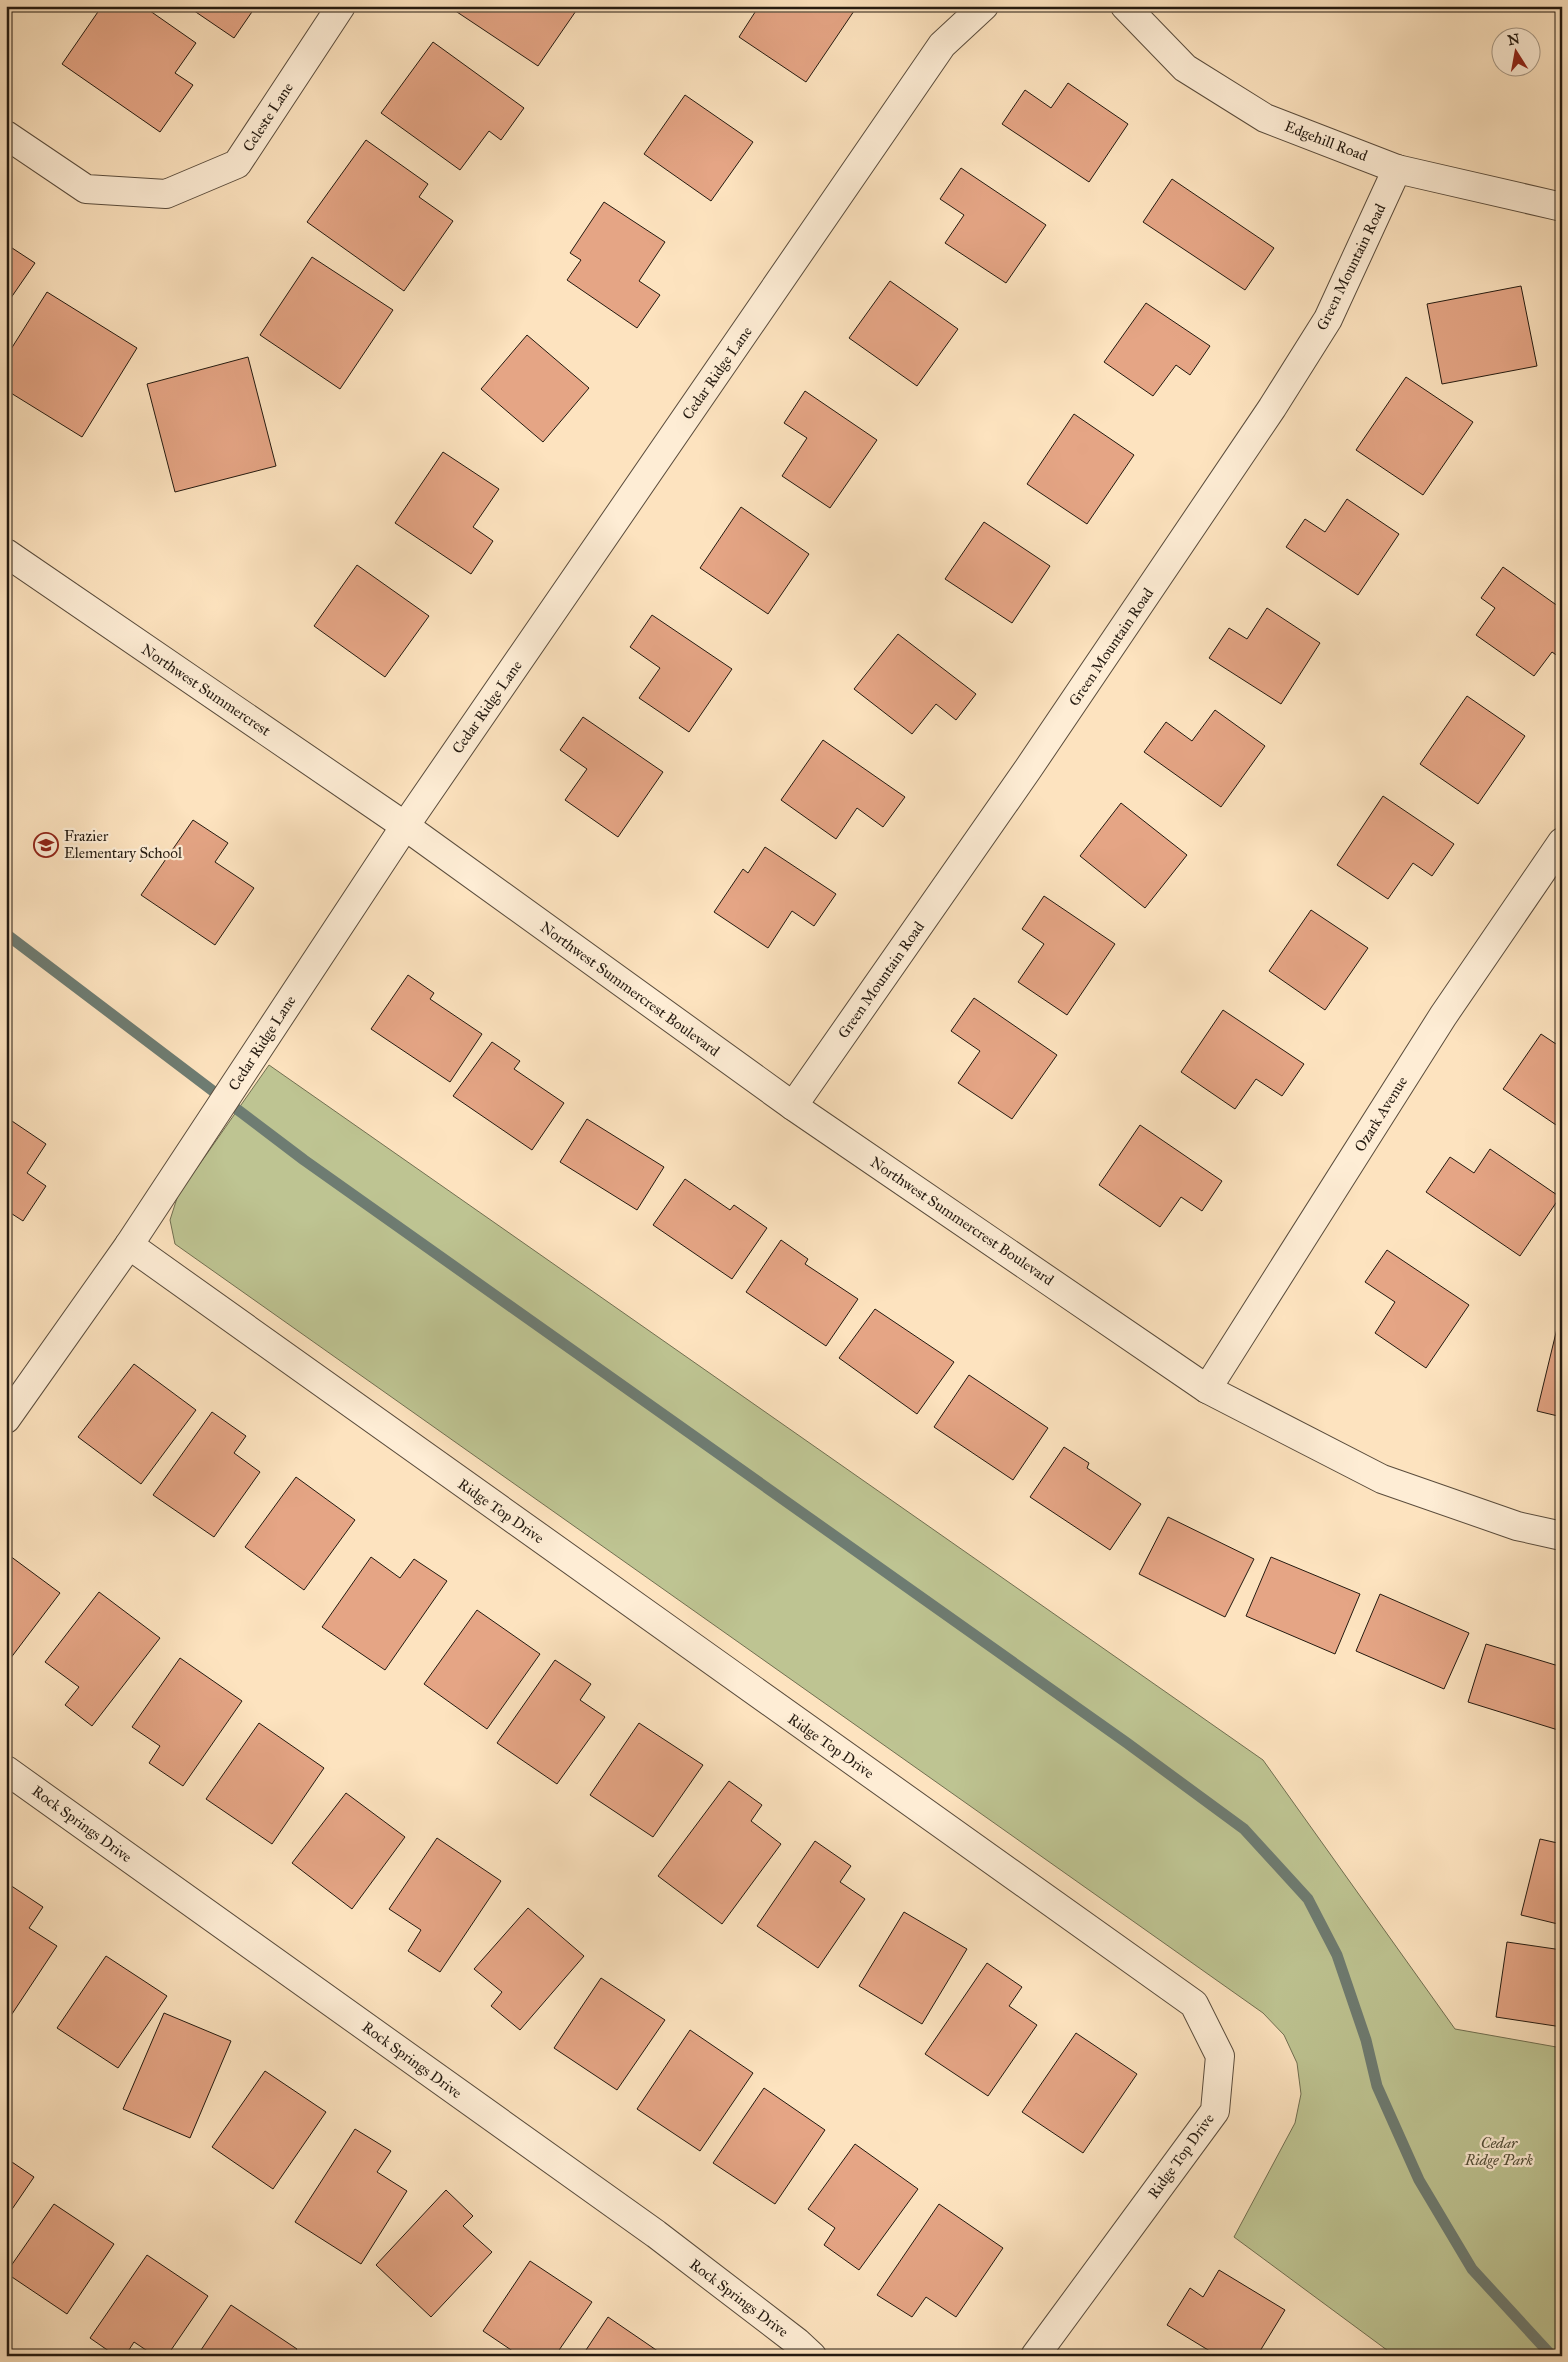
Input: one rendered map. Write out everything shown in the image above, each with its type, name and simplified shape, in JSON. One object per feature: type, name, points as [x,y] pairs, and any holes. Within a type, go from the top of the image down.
[{"type":"street","name":"Celeste Lane","points":[[6,135],[86,189],[166,194],[237,164],[341,6]]},
{"type":"street","name":"Cedar Ridge Lane","points":[[6,1419],[129,1245],[405,826],[942,45],[984,6]]},
{"type":"street","name":"Edgehill Road","points":[[1125,6],[1185,68],[1265,118],[1397,169],[1562,207]]},
{"type":"street","name":"Green Mountain Road","points":[[792,1106],[1028,769],[1272,408],[1328,319],[1397,169]]},
{"type":"street","name":"Northwest Summercrest","points":[[6,553],[405,826]]},
{"type":"street","name":"Northwest Summercrest Boulevard","points":[[405,826],[792,1106],[1208,1389],[1382,1479],[1517,1526],[1562,1536]]},
{"type":"street","name":"Ozark Avenue","points":[[1208,1389],[1443,1016],[1562,842]]},
{"type":"street","name":"Ridge Top Drive","points":[[129,1245],[1194,2004],[1220,2056],[1215,2111],[1035,2356]]},
{"type":"street","name":"Rock Springs Drive","points":[[6,1770],[656,2234],[797,2342],[812,2356]]},
{"type":"green space","name":"Cedar Ridge Park","points":[[269,1065],[1263,1760],[1455,2029],[1562,2048],[1562,2356],[1395,2356],[1234,2237],[1295,2123],[1301,2094],[1297,2063],[1284,2035],[1263,2013],[175,1244],[170,1220],[178,1195]]},
{"type":"building","points":[[102,6],[143,6],[196,43],[175,73],[193,85],[160,132],[62,64]]},
{"type":"building","points":[[187,6],[256,6],[234,38]]},
{"type":"building","points":[[457,6],[576,6],[578,8],[538,66],[454,10]]},
{"type":"building","points":[[759,6],[847,6],[854,11],[806,82],[739,37]]},
{"type":"building","points":[[433,42],[524,108],[501,140],[489,131],[460,170],[381,113]]},
{"type":"building","points":[[1068,83],[1128,124],[1089,182],[1002,124],[1025,90],[1051,108]]},
{"type":"building","points":[[685,95],[753,142],[711,201],[644,154]]},
{"type":"building","points":[[366,140],[428,184],[419,197],[453,221],[404,291],[307,222]]},
{"type":"building","points":[[961,168],[1046,225],[1006,283],[945,243],[964,215],[940,199]]},
{"type":"building","points":[[1172,179],[1274,248],[1245,290],[1143,222]]},
{"type":"building","points":[[604,202],[665,242],[639,281],[660,295],[637,328],[567,280],[581,260],[570,253]]},
{"type":"building","points":[[6,244],[35,263],[6,305]]},
{"type":"building","points":[[312,257],[393,310],[340,389],[260,335]]},
{"type":"building","points":[[890,281],[958,329],[917,386],[849,338]]},
{"type":"building","points":[[1521,286],[1537,366],[1442,384],[1427,304]]},
{"type":"building","points":[[47,292],[137,348],[82,437],[6,390],[6,357]]},
{"type":"building","points":[[1146,303],[1210,346],[1190,375],[1176,365],[1153,396],[1104,362]]},
{"type":"building","points":[[527,335],[589,388],[543,442],[481,389]]},
{"type":"building","points":[[248,357],[276,466],[175,492],[147,384]]},
{"type":"building","points":[[1406,377],[1473,422],[1423,495],[1356,450]]},
{"type":"building","points":[[805,391],[877,440],[830,508],[782,476],[807,438],[784,423]]},
{"type":"building","points":[[1074,414],[1134,455],[1087,524],[1027,484]]},
{"type":"building","points":[[443,452],[499,489],[473,527],[493,541],[471,574],[395,523]]},
{"type":"building","points":[[1347,499],[1399,534],[1358,595],[1286,547],[1305,519],[1325,532]]},
{"type":"building","points":[[741,507],[809,554],[768,614],[700,568]]},
{"type":"building","points":[[984,522],[1050,566],[1012,623],[945,579]]},
{"type":"building","points":[[357,565],[429,616],[385,677],[314,626]]},
{"type":"building","points":[[1503,567],[1562,609],[1562,659],[1552,652],[1534,676],[1476,635],[1495,608],[1481,598]]},
{"type":"building","points":[[1267,608],[1320,643],[1281,704],[1209,658],[1229,628],[1247,639]]},
{"type":"building","points":[[652,615],[732,669],[689,732],[639,698],[660,668],[630,647]]},
{"type":"building","points":[[898,634],[976,694],[956,720],[936,704],[912,734],[854,689]]},
{"type":"building","points":[[1467,696],[1525,736],[1478,804],[1420,764]]},
{"type":"building","points":[[1215,710],[1265,746],[1221,807],[1144,752],[1166,722],[1192,741]]},
{"type":"building","points":[[583,717],[663,772],[618,837],[565,800],[587,769],[560,750]]},
{"type":"building","points":[[823,740],[905,797],[883,827],[857,808],[836,839],[781,800]]},
{"type":"building","points":[[1383,796],[1454,844],[1432,876],[1413,863],[1388,899],[1337,865]]},
{"type":"building","points":[[1121,803],[1187,855],[1145,908],[1080,856]]},
{"type":"building","points":[[193,820],[228,843],[215,862],[254,888],[215,945],[141,895]]},
{"type":"building","points":[[765,847],[836,894],[814,926],[792,911],[768,948],[714,912],[743,869],[748,873]]},
{"type":"building","points":[[1044,896],[1115,944],[1067,1015],[1018,982],[1044,944],[1022,929]]},
{"type":"building","points":[[1311,910],[1368,948],[1325,1010],[1269,971]]},
{"type":"building","points":[[408,975],[434,993],[430,999],[482,1034],[450,1082],[371,1029]]},
{"type":"building","points":[[974,998],[1057,1055],[1012,1119],[958,1083],[980,1051],[951,1031]]},
{"type":"building","points":[[1223,1010],[1304,1064],[1282,1096],[1256,1079],[1235,1109],[1181,1072]]},
{"type":"building","points":[[1541,1034],[1562,1048],[1562,1129],[1503,1089]]},
{"type":"building","points":[[492,1042],[520,1061],[514,1069],[564,1103],[532,1150],[453,1096]]},
{"type":"building","points":[[6,1117],[46,1144],[27,1173],[46,1186],[23,1221],[6,1210]]},
{"type":"building","points":[[587,1119],[664,1167],[637,1210],[560,1162]]},
{"type":"building","points":[[1140,1125],[1222,1181],[1202,1211],[1181,1197],[1160,1227],[1099,1185]]},
{"type":"building","points":[[1490,1149],[1560,1197],[1520,1256],[1426,1192],[1450,1157],[1474,1173]]},
{"type":"building","points":[[685,1179],[730,1210],[734,1205],[767,1228],[732,1279],[653,1225]]},
{"type":"building","points":[[781,1240],[808,1259],[805,1264],[858,1299],[826,1346],[746,1292]]},
{"type":"building","points":[[1387,1250],[1469,1305],[1426,1368],[1375,1333],[1395,1302],[1365,1282]]},
{"type":"building","points":[[875,1309],[954,1362],[917,1414],[839,1358]]},
{"type":"building","points":[[1562,1312],[1562,1417],[1537,1411]]},
{"type":"building","points":[[134,1364],[196,1410],[141,1484],[78,1437]]},
{"type":"building","points":[[969,1375],[1048,1428],[1013,1480],[934,1427]]},
{"type":"building","points":[[212,1412],[246,1436],[234,1453],[260,1472],[214,1537],[153,1495]]},
{"type":"building","points":[[1064,1447],[1089,1463],[1087,1468],[1141,1504],[1110,1550],[1030,1497]]},
{"type":"building","points":[[296,1477],[355,1520],[304,1590],[245,1547]]},
{"type":"building","points":[[1168,1517],[1254,1559],[1225,1617],[1139,1574]]},
{"type":"building","points":[[6,1553],[60,1593],[10,1659],[6,1657]]},
{"type":"building","points":[[371,1557],[400,1578],[414,1559],[447,1581],[385,1670],[322,1627]]},
{"type":"building","points":[[1271,1557],[1360,1594],[1335,1654],[1246,1616]]},
{"type":"building","points":[[99,1592],[160,1638],[92,1726],[65,1705],[79,1687],[45,1662]]},
{"type":"building","points":[[1380,1594],[1469,1633],[1444,1689],[1356,1651]]},
{"type":"building","points":[[477,1610],[540,1654],[487,1729],[424,1684]]},
{"type":"building","points":[[1486,1644],[1562,1667],[1562,1716],[1558,1730],[1468,1702]]},
{"type":"building","points":[[180,1658],[242,1701],[183,1786],[149,1763],[160,1746],[132,1727]]},
{"type":"building","points":[[555,1660],[591,1684],[580,1700],[605,1717],[557,1784],[497,1743]]},
{"type":"building","points":[[259,1723],[324,1768],[272,1844],[206,1799]]},
{"type":"building","points":[[639,1723],[703,1765],[653,1837],[590,1795]]},
{"type":"building","points":[[729,1781],[762,1805],[751,1821],[781,1844],[722,1924],[658,1876]]},
{"type":"building","points":[[346,1793],[405,1837],[352,1909],[292,1863]]},
{"type":"building","points":[[437,1838],[501,1881],[440,1972],[408,1951],[421,1930],[389,1909]]},
{"type":"building","points":[[1540,1839],[1562,1844],[1562,1925],[1521,1915]]},
{"type":"building","points":[[815,1841],[851,1866],[840,1882],[865,1899],[818,1968],[757,1926]]},
{"type":"building","points":[[7,1883],[43,1907],[29,1928],[57,1946],[10,2017],[6,2015]]},
{"type":"building","points":[[528,1908],[584,1956],[520,2030],[491,2006],[502,1992],[474,1969]]},
{"type":"building","points":[[904,1912],[967,1949],[922,2024],[859,1986]]},
{"type":"building","points":[[1507,1942],[1562,1950],[1562,2027],[1496,2017]]},
{"type":"building","points":[[106,1956],[167,1996],[118,2068],[57,2028]]},
{"type":"building","points":[[987,1963],[1022,1987],[1009,2006],[1037,2025],[988,2096],[925,2054]]},
{"type":"building","points":[[601,1978],[665,2020],[617,2090],[554,2048]]},
{"type":"building","points":[[164,2013],[231,2041],[190,2138],[123,2109]]},
{"type":"building","points":[[690,2030],[753,2073],[700,2151],[637,2109]]},
{"type":"building","points":[[1076,2033],[1137,2074],[1083,2153],[1022,2112]]},
{"type":"building","points":[[265,2071],[326,2112],[273,2189],[212,2147]]},
{"type":"building","points":[[764,2088],[825,2130],[775,2204],[713,2163]]},
{"type":"building","points":[[355,2129],[391,2151],[377,2172],[407,2191],[361,2264],[295,2222]]},
{"type":"building","points":[[855,2144],[918,2189],[859,2270],[824,2245],[835,2228],[808,2209]]},
{"type":"building","points":[[6,2158],[34,2177],[6,2218]]},
{"type":"building","points":[[446,2190],[473,2216],[463,2226],[492,2252],[431,2317],[376,2265]]},
{"type":"building","points":[[54,2204],[114,2244],[67,2314],[6,2273]]},
{"type":"building","points":[[939,2204],[1003,2248],[956,2317],[926,2297],[912,2317],[877,2295]]},
{"type":"building","points":[[147,2255],[208,2296],[167,2356],[155,2356],[134,2342],[125,2356],[116,2356],[90,2338]]},
{"type":"building","points":[[530,2261],[592,2302],[555,2356],[520,2356],[483,2331]]},
{"type":"building","points":[[1219,2270],[1285,2310],[1257,2356],[1218,2356],[1167,2325],[1190,2288],[1203,2297]]},
{"type":"building","points":[[231,2305],[297,2349],[292,2356],[197,2356]]},
{"type":"building","points":[[608,2317],[665,2356],[582,2356]]},
{"type":"waterway","points":[[6,934],[304,1160],[1127,1743],[1244,1829],[1308,1899],[1337,1955],[1366,2040],[1377,2086],[1419,2180],[1472,2269],[1552,2356]]},
{"type":"place","name":"Frazier Elementary School","points":[[46,845]]}]
